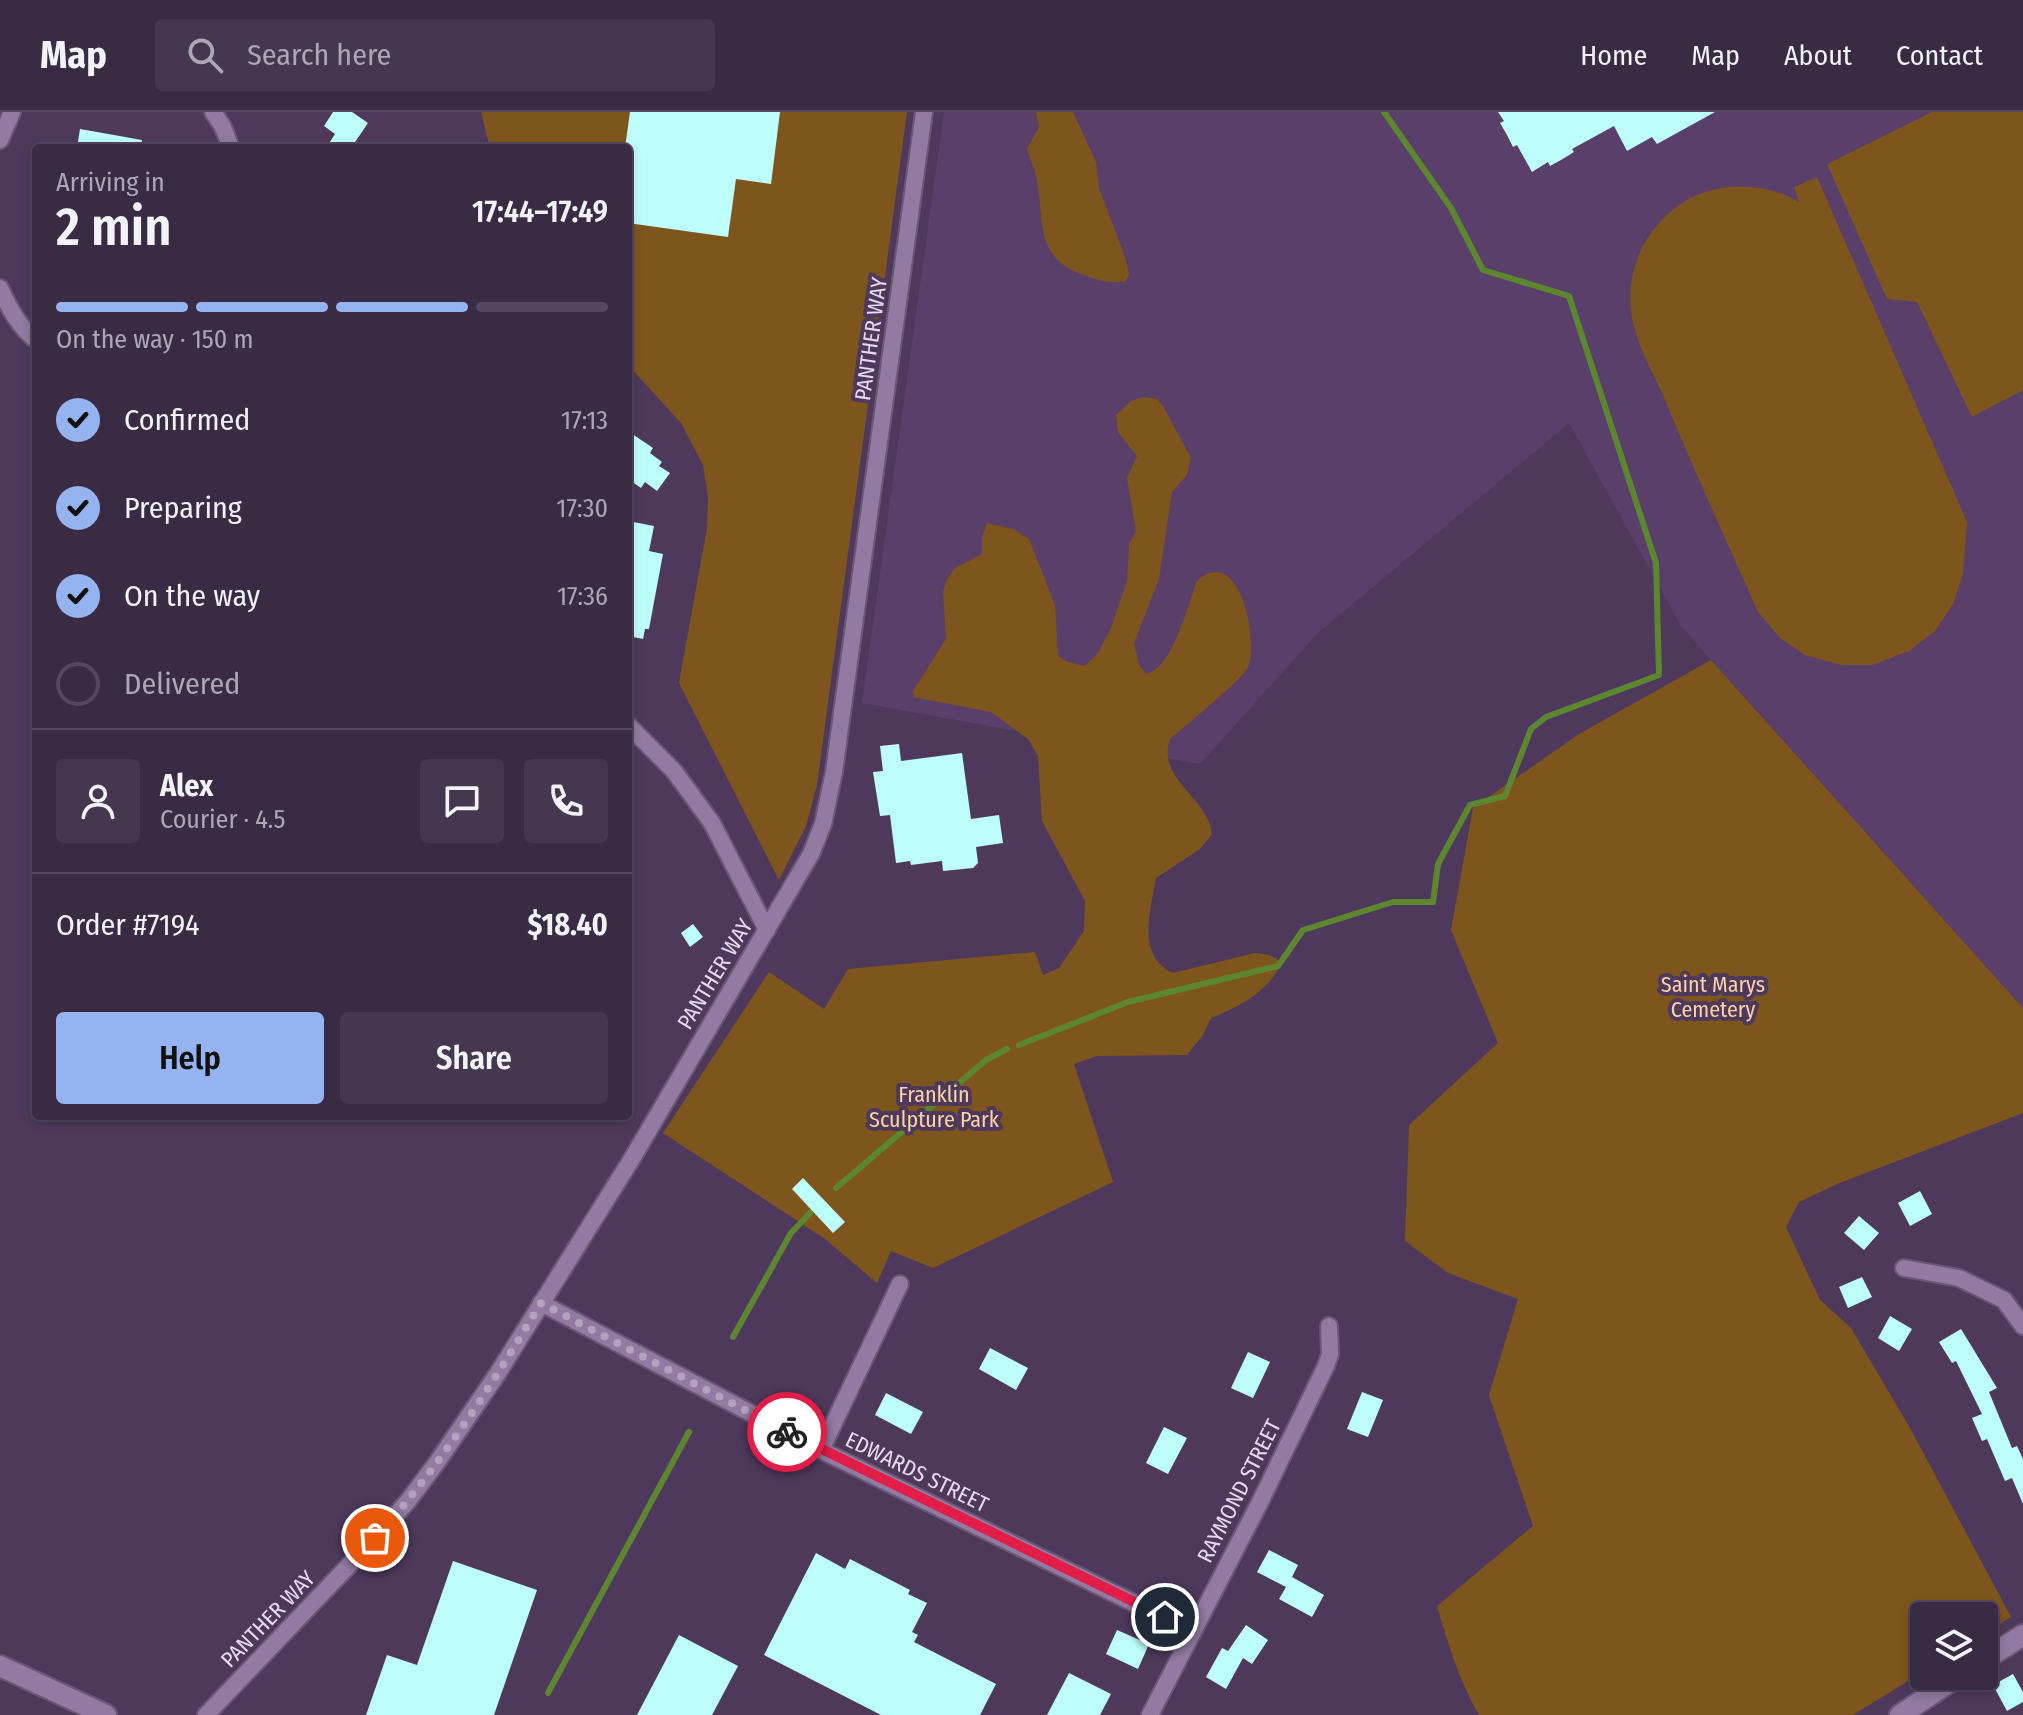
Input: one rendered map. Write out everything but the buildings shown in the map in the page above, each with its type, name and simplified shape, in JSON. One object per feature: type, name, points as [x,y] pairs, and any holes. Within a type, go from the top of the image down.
[{"type":"main road","points":[[1998,1651],[2023,1635]]},
{"type":"main road","points":[[0,1666],[106,1715]]},
{"type":"main road","points":[[1900,1715],[1926,1707],[1944,1690]]},
{"type":"street","points":[[0,140],[12,112]]},
{"type":"street","points":[[213,112],[229,144]]},
{"type":"street","name":"PANTHER WAY","points":[[206,1715],[408,1501],[482,1397],[633,1157],[811,854],[829,799],[924,112]]},
{"type":"street","points":[[0,288],[9,308],[32,337]]},
{"type":"street","points":[[632,729],[674,771],[712,823],[767,930]]},
{"type":"street","points":[[1904,1268],[1959,1278],[2004,1300],[2023,1326]]},
{"type":"street","points":[[821,1450],[900,1284]]},
{"type":"street","name":"EDWARDS STREET","points":[[541,1303],[821,1450],[1191,1631]]},
{"type":"street","name":"RAYMOND STREET","points":[[1150,1715],[1326,1366],[1330,1354],[1329,1326]]},
{"type":"shaded area","points":[[944,112],[2023,112],[2023,1008],[1681,626],[1569,423],[1318,633],[1200,764],[862,703]]},
{"type":"green space","points":[[481,112],[907,112],[817,785],[806,826],[779,880],[679,683],[707,528],[708,497],[703,465],[681,423],[632,369],[632,144],[489,144]]},
{"type":"green space","points":[[1036,112],[1073,112],[1096,162],[1099,188],[1125,257],[1129,275],[1126,281],[1107,282],[1079,273],[1053,255],[1043,230],[1038,187],[1027,149],[1039,127]]},
{"type":"green space","points":[[1932,112],[2023,112],[2023,390],[1972,417],[1917,302],[1887,299],[1827,164]]},
{"type":"green space","points":[[1817,177],[1967,522],[1963,574],[1953,604],[1935,631],[1909,651],[1872,665],[1842,665],[1805,655],[1780,638],[1758,612],[1644,354],[1631,310],[1632,277],[1643,246],[1662,219],[1675,208],[1702,193],[1730,187],[1773,191],[1799,202],[1794,187]]},
{"type":"green space","name":"Franklin Sculpture Park","points":[[1143,397],[1157,399],[1163,406],[1191,458],[1187,475],[1172,492],[1159,579],[1134,643],[1139,665],[1146,674],[1164,661],[1178,635],[1197,581],[1212,572],[1225,574],[1235,584],[1243,600],[1251,638],[1251,655],[1244,673],[1170,739],[1170,766],[1202,809],[1212,834],[1200,849],[1156,878],[1149,917],[1150,943],[1161,965],[1173,973],[1255,953],[1266,954],[1281,963],[1261,990],[1211,1018],[1203,1035],[1187,1055],[1097,1056],[1074,1064],[1113,1182],[933,1268],[891,1251],[877,1283],[825,1239],[663,1133],[769,972],[824,1009],[848,969],[1035,952],[1043,975],[1059,968],[1084,931],[1085,901],[1042,821],[1038,756],[1028,739],[991,712],[914,697],[913,691],[946,639],[943,592],[946,581],[955,568],[982,554],[982,537],[987,523],[1013,529],[1029,539],[1055,605],[1058,656],[1085,666],[1098,653],[1111,628],[1127,581],[1129,544],[1136,531],[1127,478],[1137,456],[1118,432],[1116,415],[1131,401]]},
{"type":"green space","name":"Saint Marys Cemetery","points":[[1711,660],[2023,1008],[2023,1113],[1837,1184],[1799,1202],[1786,1227],[1820,1300],[1851,1328],[1910,1428],[2011,1617],[1998,1625],[1998,1602],[1910,1602],[1910,1680],[1853,1715],[1479,1715],[1460,1675],[1437,1606],[1533,1526],[1489,1395],[1518,1299],[1448,1273],[1405,1241],[1409,1125],[1498,1043],[1451,930],[1473,808],[1579,734]]},
{"type":"waterway","points":[[1019,1045],[1128,1002],[1278,966],[1303,930],[1393,902],[1433,902],[1438,864],[1470,805],[1505,796],[1531,729],[1546,717],[1659,675],[1656,563],[1569,296],[1483,270],[1451,208],[1384,112]]},
{"type":"waterway","points":[[836,1188],[986,1060],[1007,1049]]},
{"type":"waterway","points":[[733,1337],[791,1233],[811,1212]]},
{"type":"waterway","points":[[548,1693],[689,1432]]},
{"type":"way so far","points":[[375,1538],[425,1479],[498,1373],[541,1303],[787,1432]]},
{"type":"route","points":[[787,1432],[1165,1617]]}]
